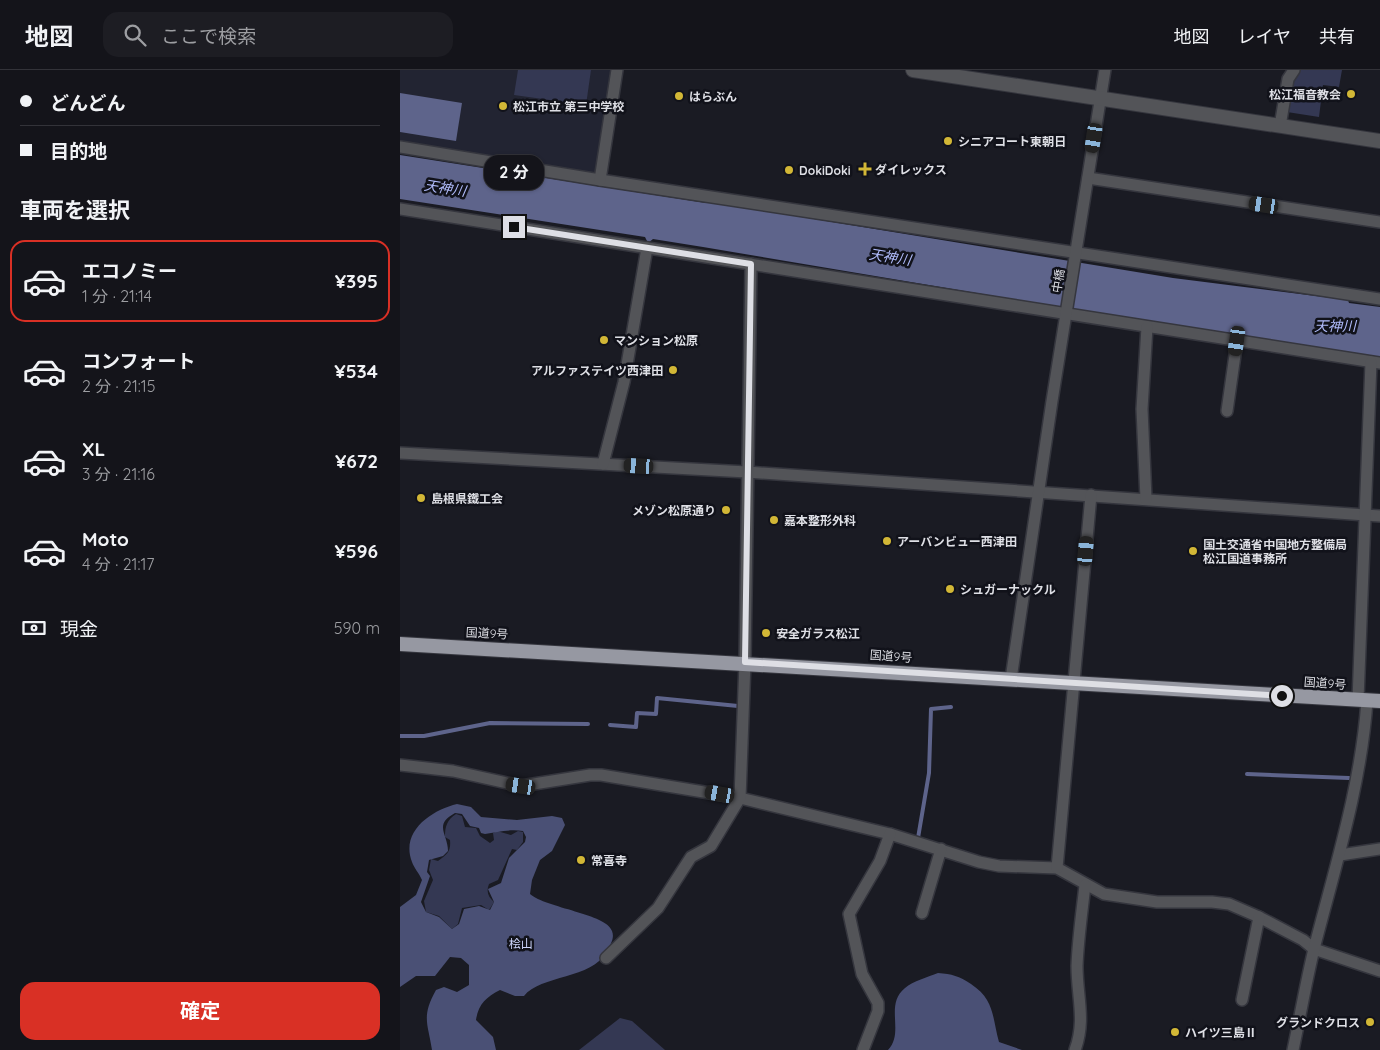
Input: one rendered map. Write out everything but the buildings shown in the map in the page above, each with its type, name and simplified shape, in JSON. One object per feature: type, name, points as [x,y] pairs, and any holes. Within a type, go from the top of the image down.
[{"type":"highway","name":"国道9号","points":[[400,644],[745,662],[1368,701]]},
{"type":"street","points":[[600,180],[616,70]]},
{"type":"street","points":[[913,70],[1380,141]]},
{"type":"street","name":"中橋","points":[[1012,679],[1105,70]]},
{"type":"street","points":[[1280,126],[1288,79],[1294,70]]},
{"type":"street","points":[[400,147],[1076,254],[1380,299]]},
{"type":"street","points":[[1088,178],[1380,222]]},
{"type":"street","points":[[400,209],[1067,312],[1147,327],[1376,363],[1374,429],[1365,515],[1368,701],[1362,747],[1340,855],[1314,950],[1293,1050]]},
{"type":"street","points":[[603,464],[628,365],[647,248]]},
{"type":"street","points":[[606,958],[658,908],[691,857],[711,846],[740,798],[745,662],[751,264]]},
{"type":"street","points":[[1146,499],[1142,409],[1147,327]]},
{"type":"street","points":[[1227,410],[1237,341]]},
{"type":"street","points":[[400,454],[748,472],[1091,494],[1380,516]]},
{"type":"street","points":[[1057,868],[1091,494]]},
{"type":"street","points":[[400,765],[453,771],[521,786],[601,775],[740,798],[890,834],[999,866],[1057,868],[1066,871],[1085,885],[1104,894],[1157,902],[1220,902],[1241,908],[1259,917],[1303,940],[1314,950],[1380,971]]},
{"type":"street","points":[[862,1050],[878,1011],[878,1003],[862,974],[849,914],[880,861],[890,834]]},
{"type":"street","points":[[922,913],[941,849]]},
{"type":"street","points":[[1340,855],[1380,849]]},
{"type":"street","points":[[1075,1050],[1082,1022],[1077,977],[1085,885]]},
{"type":"street","points":[[1242,1000],[1259,917]]},
{"type":"shaded area","name":"松江市立 第三中学校","points":[[400,70],[611,70],[595,175],[400,142]]},
{"type":"shaded area","points":[[518,70],[591,70],[586,105],[514,95]]},
{"type":"shaded area","points":[[1296,70],[1342,70],[1339,87],[1323,85],[1319,117],[1287,112]]},
{"type":"shaded area","points":[[456,814],[462,816],[465,827],[476,828],[480,836],[490,843],[494,840],[493,833],[497,831],[511,835],[518,831],[523,832],[523,842],[517,850],[512,849],[498,880],[489,884],[488,894],[494,902],[489,910],[481,905],[462,908],[458,924],[452,929],[439,916],[426,912],[424,901],[433,880],[429,870],[431,859],[438,861],[448,852],[450,840],[445,837],[445,830],[450,819]]},
{"type":"shaded area","points":[[620,1018],[632,1021],[665,1050],[579,1050]]},
{"type":"green space","name":"桧山","points":[[457,804],[471,807],[481,817],[517,820],[552,816],[562,818],[565,825],[552,851],[540,860],[532,880],[530,894],[538,899],[599,920],[608,925],[613,934],[612,942],[606,952],[599,961],[590,967],[542,984],[524,996],[515,996],[500,990],[487,999],[481,1006],[476,1020],[493,1037],[496,1050],[432,1050],[427,1020],[428,1007],[436,990],[444,987],[457,992],[469,985],[469,965],[461,958],[450,957],[435,976],[416,976],[400,987],[400,907],[416,895],[422,880],[412,862],[409,851],[410,841],[414,832],[421,824],[438,811]],"holes":[[[455,813],[462,814],[470,826],[479,828],[481,833],[518,830],[523,831],[526,837],[525,842],[509,858],[501,883],[488,889],[494,902],[490,910],[479,906],[464,909],[459,924],[452,929],[439,917],[426,912],[421,902],[430,876],[427,872],[429,860],[443,856],[448,851],[443,826],[448,817]]]},
{"type":"green space","points":[[938,973],[959,977],[979,990],[989,1003],[999,1042],[1022,1050],[888,1050],[893,1043],[895,1035],[895,1010],[899,995],[912,983]]},
{"type":"water","points":[[400,93],[462,103],[456,141],[400,132]]},
{"type":"water","name":"天神川","points":[[400,155],[706,203],[711,202],[1173,278],[1348,300],[1349,303],[1380,307],[1380,361],[703,247],[653,239],[648,243],[645,237],[400,199]]},
{"type":"waterway","points":[[610,725],[636,727],[637,713],[656,714],[657,698],[738,706]]},
{"type":"waterway","points":[[918,838],[929,773],[931,709],[951,707]]},
{"type":"waterway","points":[[400,736],[424,736],[490,723],[588,724]]},
{"type":"waterway","points":[[1247,774],[1349,778]]},
{"type":"place","name":"松江福音教会","points":[[1351,94]]},
{"type":"place","name":"はらぶん","points":[[679,96]]},
{"type":"place","name":"松江市立 第三中学校","points":[[503,106]]},
{"type":"place","name":"シニアコート東朝日","points":[[948,141]]},
{"type":"place","name":"ダイレックス","points":[[865,169]]},
{"type":"place","name":"DokiDoki","points":[[789,170]]},
{"type":"place","name":"マンション松原","points":[[604,340]]},
{"type":"place","name":"アルファステイツ西津田","points":[[673,370]]},
{"type":"place","name":"島根県鐵工会","points":[[421,498]]},
{"type":"place","name":"メゾン松原通り","points":[[726,510]]},
{"type":"place","name":"嘉本整形外科","points":[[774,520]]},
{"type":"place","name":"アーバンビュー西津田","points":[[887,541]]},
{"type":"place","name":"国土交通省中国地方整備局 松江国道事務所","points":[[1193,551]]},
{"type":"place","name":"シュガーナックル","points":[[950,589]]},
{"type":"place","name":"安全ガラス松江","points":[[766,633]]},
{"type":"place","name":"常喜寺","points":[[581,860]]},
{"type":"place","name":"グランドクロス","points":[[1370,1022]]},
{"type":"place","name":"ハイツ三島Ⅱ","points":[[1175,1032]]},
{"type":"route","points":[[514,227],[751,264],[745,662],[1282,696]]}]
